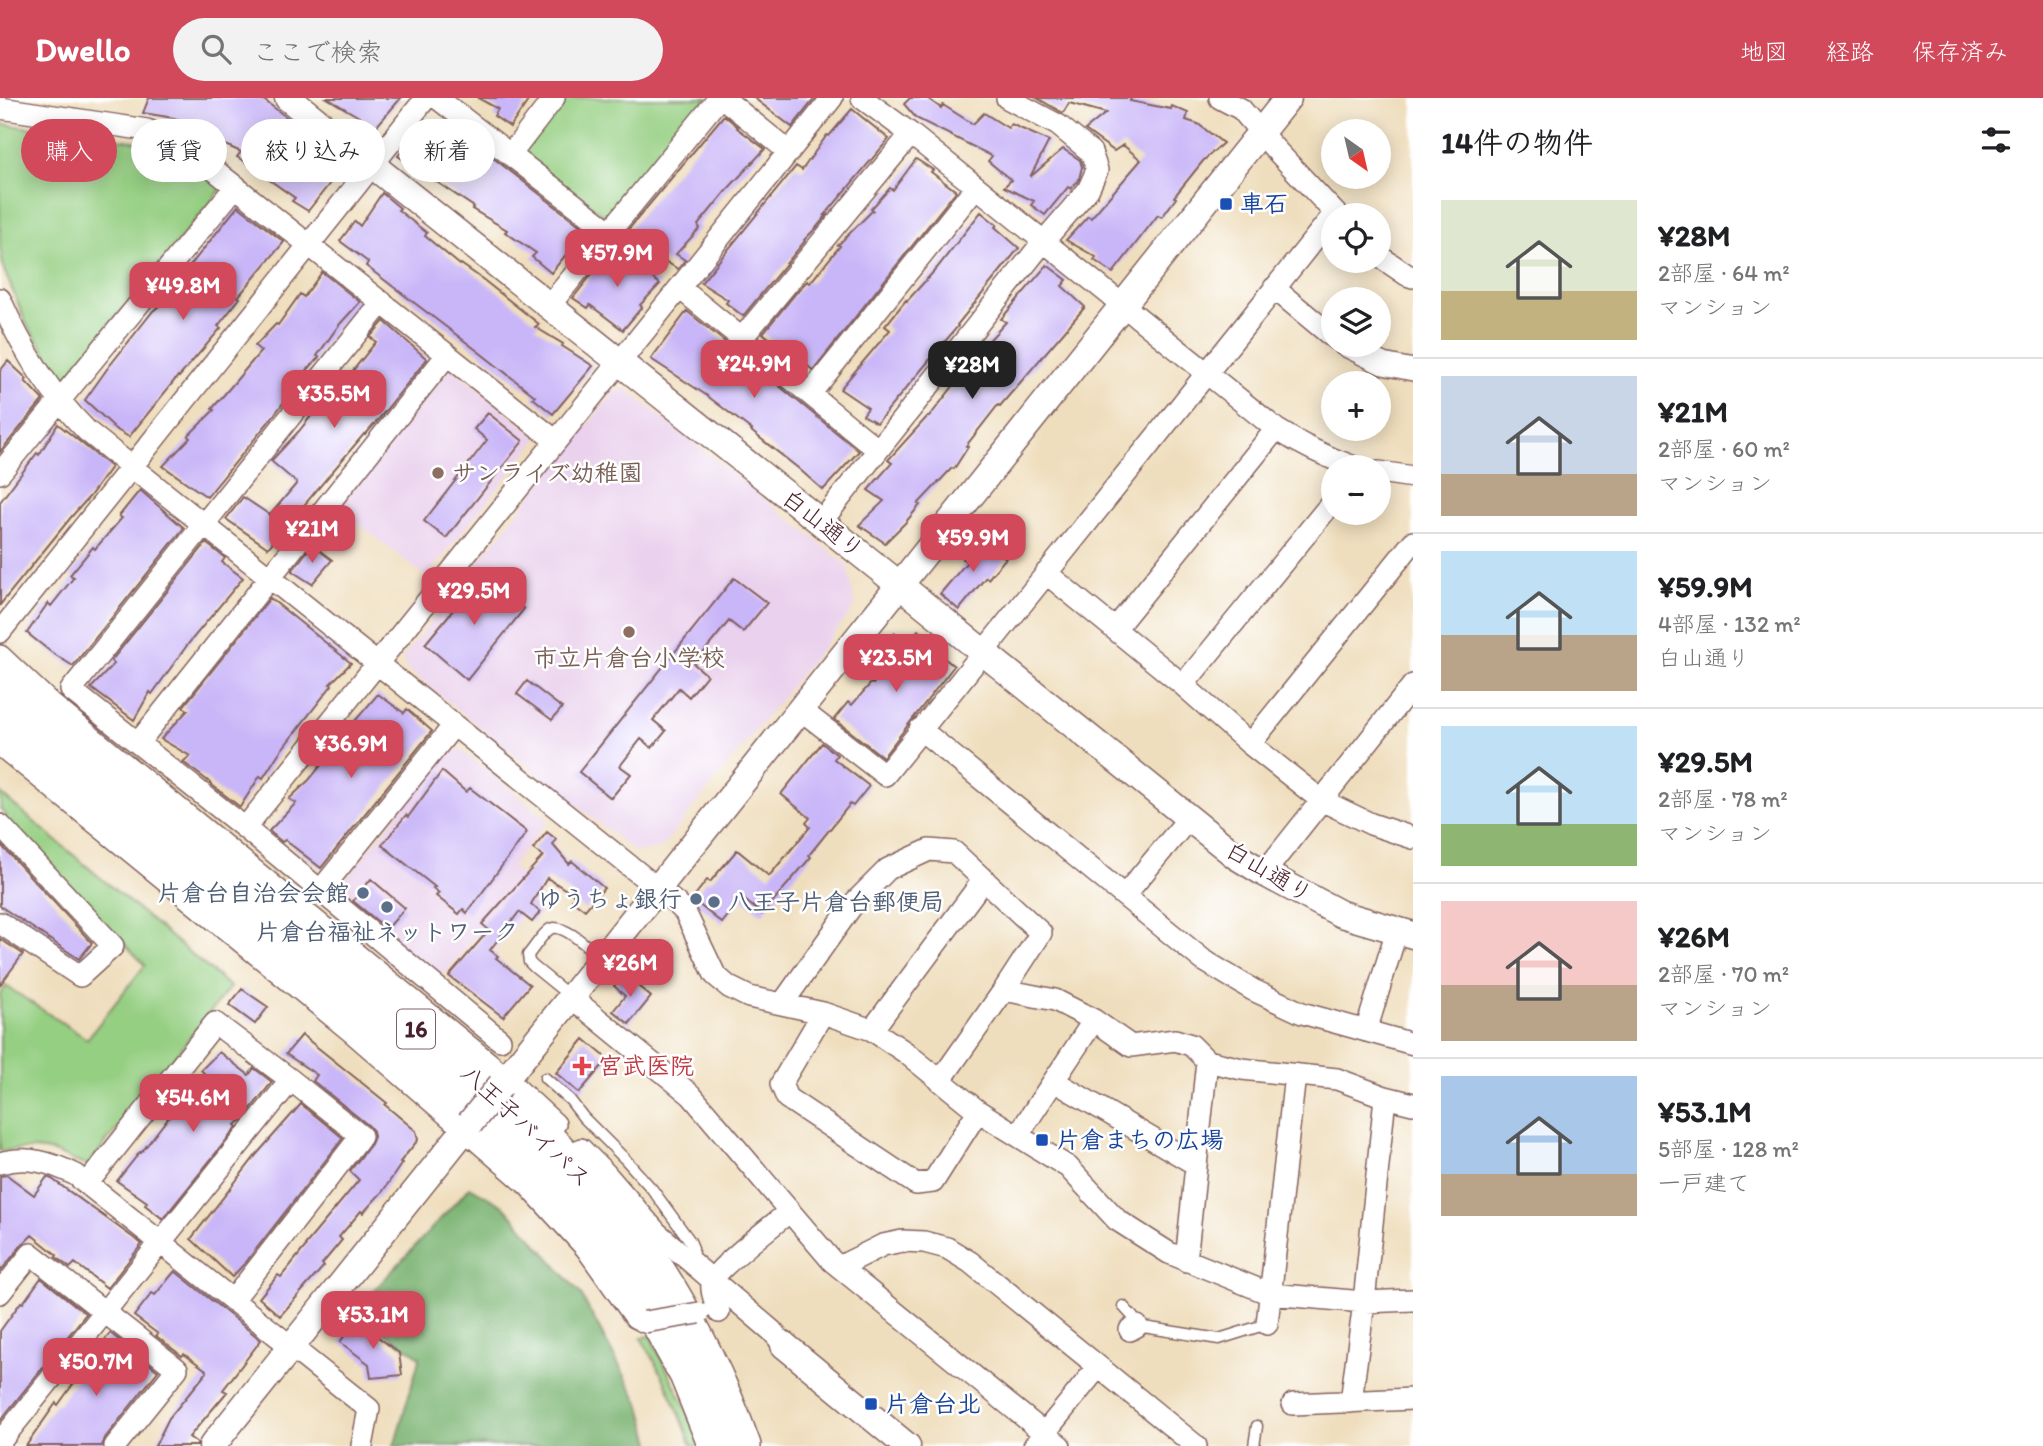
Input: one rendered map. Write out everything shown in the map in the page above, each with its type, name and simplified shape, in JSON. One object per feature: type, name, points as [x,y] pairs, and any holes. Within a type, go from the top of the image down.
[{"type":"highway","name":"八王子バイパス","points":[[0,685],[470,1073],[557,1149],[616,1214],[671,1292],[712,1366],[743,1446]]},
{"type":"highway","name":"八王子バイパス","points":[[0,719],[454,1093],[539,1167],[618,1258],[649,1305],[687,1374],[716,1446]]},
{"type":"street","points":[[385,149],[426,98]]},
{"type":"street","points":[[437,98],[609,232]]},
{"type":"street","points":[[510,155],[554,98]]},
{"type":"street","points":[[549,306],[721,98],[789,152]]},
{"type":"street","points":[[245,828],[832,98]]},
{"type":"street","points":[[862,98],[911,134],[1276,429],[1322,455]]},
{"type":"street","points":[[821,522],[1043,242],[1088,190],[1097,170],[1091,152],[1058,125],[1007,98]]},
{"type":"street","points":[[1220,98],[1241,109],[1274,115],[1329,203]]},
{"type":"street","name":"白山通り","points":[[296,101],[317,119]]},
{"type":"street","points":[[0,108],[147,130],[179,142],[556,441]]},
{"type":"street","points":[[212,1446],[901,586],[1274,115]]},
{"type":"street","points":[[742,338],[911,134]]},
{"type":"street","name":"白山通り","points":[[385,175],[1236,856],[1342,914],[1405,932]]},
{"type":"street","points":[[0,632],[359,182]]},
{"type":"street","points":[[0,474],[236,186]]},
{"type":"street","points":[[810,394],[975,188]]},
{"type":"street","points":[[802,710],[884,775],[1321,232]]},
{"type":"street","points":[[1391,264],[1413,276]]},
{"type":"street","points":[[680,288],[877,449]]},
{"type":"street","points":[[1274,288],[1321,327]]},
{"type":"street","points":[[0,299],[6,335],[87,431],[685,912],[715,975],[729,987],[749,997],[823,1013],[872,1030],[905,1052],[978,1111],[1068,1167],[1117,1220],[1168,1253],[1270,1294],[1364,1302],[1413,1300]]},
{"type":"street","points":[[382,302],[71,690],[245,828],[500,1040]]},
{"type":"street","points":[[138,743],[447,355]]},
{"type":"street","points":[[1368,357],[1384,365],[1413,370]]},
{"type":"street","points":[[1115,629],[1276,429]]},
{"type":"street","points":[[1391,474],[1413,477]]},
{"type":"street","points":[[1183,685],[1321,516]]},
{"type":"street","points":[[1250,744],[1413,542]]},
{"type":"street","points":[[1046,573],[1321,800],[1371,824],[1410,833]]},
{"type":"street","points":[[0,656],[50,703],[391,982],[606,1174],[657,1233],[772,1331],[784,1345],[907,1446]]},
{"type":"street","points":[[1264,873],[1413,685]]},
{"type":"street","points":[[320,891],[454,725]]},
{"type":"street","points":[[920,729],[1203,960],[1253,990],[1302,1013],[1413,1044]]},
{"type":"street","points":[[0,745],[467,1127],[562,1221],[600,1266],[635,1317],[645,1322],[709,1313],[784,1345]]},
{"type":"street","points":[[1125,895],[1189,818]]},
{"type":"street","points":[[0,825],[113,946],[80,976],[0,923]]},
{"type":"street","points":[[782,1004],[854,903],[888,869],[929,850],[954,852],[1041,933],[940,1081]]},
{"type":"street","points":[[872,1030],[984,879]]},
{"type":"street","points":[[1366,1031],[1405,932]]},
{"type":"street","points":[[391,982],[407,963]]},
{"type":"street","points":[[1004,990],[1055,1000],[1094,1020],[1131,1046],[1175,1040],[1191,1045],[1206,1061],[1242,1069],[1336,1079],[1413,1104]]},
{"type":"street","points":[[572,997],[691,1095],[839,1267],[1046,1442],[1098,1367]]},
{"type":"street","points":[[823,1013],[781,1084],[787,1098],[916,1184],[933,1182],[978,1111]]},
{"type":"street","points":[[1018,1135],[1094,1020]]},
{"type":"street","points":[[87,1184],[215,1023],[291,1080],[361,1136],[233,1300]]},
{"type":"street","points":[[1186,1261],[1206,1061]]},
{"type":"street","points":[[1266,1324],[1295,1075]]},
{"type":"street","points":[[0,1442],[291,1080]]},
{"type":"street","points":[[1054,1081],[1195,1164]]},
{"type":"street","points":[[1350,1402],[1364,1302],[1385,1097]]},
{"type":"street","points":[[0,1163],[26,1159],[53,1163],[76,1175],[369,1409],[362,1446]]},
{"type":"street","points":[[709,1313],[713,1280],[722,1268],[790,1211]]},
{"type":"street","points":[[839,1267],[883,1245],[902,1241],[924,1242],[947,1248],[970,1262],[1196,1446]]},
{"type":"street","points":[[0,1293],[32,1254],[177,1369],[115,1446]]},
{"type":"street","points":[[1293,1404],[1413,1399]]},
{"type":"lane","points":[[572,997],[534,967],[529,962],[528,955],[547,931],[554,927],[564,929],[602,959]]},
{"type":"lane","points":[[545,1078],[570,1100],[652,1189],[690,1241],[693,1248],[692,1263]]},
{"type":"lane","points":[[606,1174],[625,1159]]},
{"type":"lane","points":[[1123,1307],[1133,1317],[1134,1328],[1219,1339],[1266,1324]]},
{"type":"lane","points":[[1254,1446],[1257,1426]]},
{"type":"shaded area","name":"サンライズ幼稚園","points":[[451,368],[538,438],[426,577],[339,508]]},
{"type":"shaded area","name":"市立片倉台小学校","points":[[626,389],[847,565],[855,607],[660,849],[635,852],[406,668],[403,657],[614,392]]},
{"type":"shaded area","points":[[461,750],[548,820],[511,867],[542,891],[496,950],[476,935],[439,980],[343,900],[340,887],[447,751]]},
{"type":"green space","points":[[562,98],[708,98],[610,220],[519,152]]},
{"type":"green space","points":[[0,124],[21,127],[21,182],[117,182],[117,139],[131,141],[131,182],[215,182],[223,187],[65,380],[27,325],[4,270],[0,248]]},
{"type":"green space","points":[[1,794],[230,987],[88,1165],[42,1150],[0,1151],[0,994],[6,986],[87,1039],[145,965],[3,818],[6,815],[0,809]]},
{"type":"green space","points":[[470,1187],[505,1207],[580,1293],[641,1406],[652,1446],[394,1446],[420,1357],[354,1312]]},
{"type":"green space","points":[[650,1336],[705,1446],[692,1446],[669,1390],[641,1338]]},
{"type":"building","points":[[149,98],[261,98],[289,119],[241,119],[241,152],[227,146],[227,119],[176,119],[143,113]]},
{"type":"building","points":[[327,98],[401,98],[383,119],[362,119]]},
{"type":"building","points":[[478,98],[530,98],[510,127],[494,116],[498,109]]},
{"type":"building","points":[[754,98],[815,98],[792,127]]},
{"type":"building","points":[[910,98],[927,98],[973,124],[984,113],[1008,128],[1011,124],[1049,141],[1030,177],[1063,149],[1080,160],[1082,167],[1079,179],[1071,189],[1068,187],[1045,215],[1031,205],[1034,201],[1004,187],[1011,180],[988,161],[992,156],[916,118],[904,104]]},
{"type":"building","points":[[1037,98],[1131,98],[1130,101],[1171,109],[1172,106],[1188,113],[1186,120],[1198,124],[1223,143],[1203,161],[1174,197],[1176,198],[1162,217],[1158,215],[1113,273],[1094,260],[1096,257],[1066,240],[1088,216],[1091,218],[1141,160],[1123,145],[1114,151],[1085,130],[1106,113],[1069,103],[1063,113]]},
{"type":"building","points":[[852,109],[889,139],[743,316],[726,303],[728,300],[701,283],[796,166],[802,170],[827,135],[829,136]]},
{"type":"building","points":[[724,115],[765,149],[726,191],[698,225],[700,228],[676,254],[685,260],[678,269],[623,236]]},
{"type":"building","points":[[495,159],[586,230],[551,273],[532,257],[536,253],[505,232],[507,230],[472,209],[474,207],[437,182],[495,182]]},
{"type":"building","points":[[916,159],[956,191],[813,370],[763,333],[807,281],[810,283],[840,246],[838,245],[873,210],[871,209],[890,188],[893,190]]},
{"type":"building","points":[[272,182],[331,182],[308,211],[292,201],[295,198]]},
{"type":"building","points":[[382,193],[427,233],[425,236],[539,324],[535,327],[593,366],[553,414],[533,398],[535,396],[366,266],[368,262],[340,241],[355,221],[360,226]]},
{"type":"building","points":[[238,206],[284,242],[238,297],[240,298],[218,326],[221,328],[129,437],[112,427],[85,400],[153,311],[183,286],[177,282]]},
{"type":"building","points":[[981,212],[1019,248],[877,423],[863,415],[868,408],[840,389],[890,330],[885,326],[937,268]]},
{"type":"building","points":[[613,248],[660,284],[640,305],[642,307],[623,330],[590,305],[588,308],[573,298]]},
{"type":"building","points":[[1047,265],[1067,280],[1062,286],[1085,307],[1000,406],[998,405],[966,446],[968,447],[954,469],[952,468],[918,504],[920,505],[905,523],[885,543],[859,525],[884,501],[868,490],[892,463],[888,460],[929,417],[986,348],[983,347],[1006,322],[1001,319]]},
{"type":"building","points":[[322,272],[360,302],[339,325],[317,356],[319,357],[207,497],[163,466],[214,410],[212,409],[261,351],[255,346],[278,325],[300,294],[304,297]]},
{"type":"building","points":[[687,311],[859,451],[823,490],[752,430],[706,395],[651,359]]},
{"type":"building","points":[[384,321],[427,359],[268,548],[226,519],[243,497],[270,515],[297,483],[271,461],[343,376],[347,378],[376,342],[370,337]]},
{"type":"building","points":[[8,361],[27,379],[25,381],[43,400],[0,452],[0,371]]},
{"type":"building","points":[[488,413],[523,441],[446,538],[424,521],[487,440],[474,429]]},
{"type":"building","points":[[58,424],[111,467],[0,605],[0,502],[37,453],[39,455]]},
{"type":"building","points":[[140,490],[184,528],[73,666],[27,633],[48,603],[51,606],[74,577],[70,575],[93,547],[95,549],[122,518],[119,516]]},
{"type":"building","points":[[981,540],[1006,558],[959,610],[940,594],[967,562],[963,559]]},
{"type":"building","points":[[206,543],[225,558],[222,562],[243,578],[188,644],[152,694],[150,692],[134,720],[91,688],[114,664],[111,661]]},
{"type":"building","points":[[312,545],[332,560],[312,584],[292,571]]},
{"type":"building","points":[[482,575],[524,609],[467,680],[425,644]]},
{"type":"building","points":[[734,578],[767,603],[743,632],[729,621],[694,664],[707,675],[689,697],[679,688],[653,720],[666,731],[652,748],[641,739],[620,766],[631,774],[611,798],[579,772]]},
{"type":"building","points":[[270,598],[351,663],[330,684],[332,685],[263,778],[260,776],[240,807],[183,762],[190,756],[161,739],[188,710],[183,707]]},
{"type":"building","points":[[918,630],[929,638],[925,643],[954,666],[883,757],[834,719],[848,702],[852,705],[871,683],[873,684],[898,653],[886,644],[895,633],[907,643]]},
{"type":"building","points":[[527,681],[562,708],[552,720],[517,694]]},
{"type":"building","points":[[378,694],[404,713],[407,709],[432,731],[321,868],[269,831],[296,803],[289,799],[309,780]]},
{"type":"building","points":[[822,743],[837,755],[834,759],[869,786],[853,806],[850,804],[809,855],[811,857],[762,914],[742,898],[722,923],[692,899],[737,850],[769,876],[810,827],[806,823],[810,818],[781,794]]},
{"type":"building","points":[[442,771],[466,792],[470,788],[527,832],[467,913],[463,909],[459,914],[436,896],[439,893],[433,888],[435,887],[382,845],[406,815],[408,817]]},
{"type":"building","points":[[547,832],[556,839],[553,845],[569,864],[572,861],[604,888],[585,910],[572,900],[576,896],[547,878],[531,904],[540,912],[532,922],[519,912],[490,950],[530,985],[503,1017],[449,976],[489,930],[482,924],[543,856],[533,849]]},
{"type":"building","points":[[0,844],[92,943],[79,959],[0,906]]},
{"type":"building","points":[[371,879],[405,908],[387,929],[353,901]]},
{"type":"building","points":[[0,939],[23,954],[0,985]]},
{"type":"building","points":[[624,974],[651,997],[629,1024],[613,1011],[625,996],[614,986]]},
{"type":"building","points":[[242,989],[268,1007],[255,1024],[229,1005]]},
{"type":"building","points":[[302,1035],[387,1103],[385,1105],[416,1131],[418,1140],[400,1162],[402,1163],[383,1191],[339,1237],[342,1240],[322,1264],[324,1266],[280,1316],[259,1298],[278,1275],[281,1277],[359,1180],[350,1171],[374,1137],[369,1126],[313,1081],[317,1075],[286,1054]]},
{"type":"building","name":"宮武医院","points":[[584,1039],[608,1059],[579,1093],[556,1073]]},
{"type":"building","points":[[219,1052],[249,1075],[254,1068],[272,1082],[235,1125],[237,1127],[163,1219],[145,1205],[147,1202],[117,1181],[204,1073],[201,1070]]},
{"type":"building","points":[[301,1104],[343,1138],[232,1277],[191,1239],[257,1154]]},
{"type":"building","points":[[7,1175],[34,1195],[47,1177],[52,1179],[142,1244],[107,1288],[75,1263],[70,1268],[32,1235],[0,1272],[0,1176]]},
{"type":"building","points":[[175,1271],[261,1340],[223,1390],[227,1392],[189,1437],[197,1446],[155,1446],[169,1418],[207,1372],[184,1354],[182,1356],[134,1316],[152,1293],[155,1295]]},
{"type":"building","points":[[41,1278],[86,1314],[0,1421],[0,1331]]},
{"type":"building","points":[[356,1320],[399,1353],[402,1375],[371,1378],[369,1364],[340,1342]]},
{"type":"building","points":[[110,1333],[158,1371],[105,1438],[102,1446],[26,1446],[56,1403],[58,1405]]},
{"type":"place","name":"車石","points":[[1226,204]]},
{"type":"place","name":"サンライズ幼稚園","points":[[438,473]]},
{"type":"place","name":"市立片倉台小学校","points":[[629,632]]},
{"type":"place","name":"片倉台自治会会館","points":[[363,893]]},
{"type":"place","name":"ゆうちょ銀行","points":[[696,899]]},
{"type":"place","name":"八王子片倉台郵便局","points":[[714,902]]},
{"type":"place","name":"片倉台福祉ネットワーク","points":[[387,907]]},
{"type":"place","name":"宮武医院","points":[[582,1066]]},
{"type":"place","name":"片倉まちの広場","points":[[1042,1140]]},
{"type":"place","name":"片倉台北","points":[[871,1404]]}]
